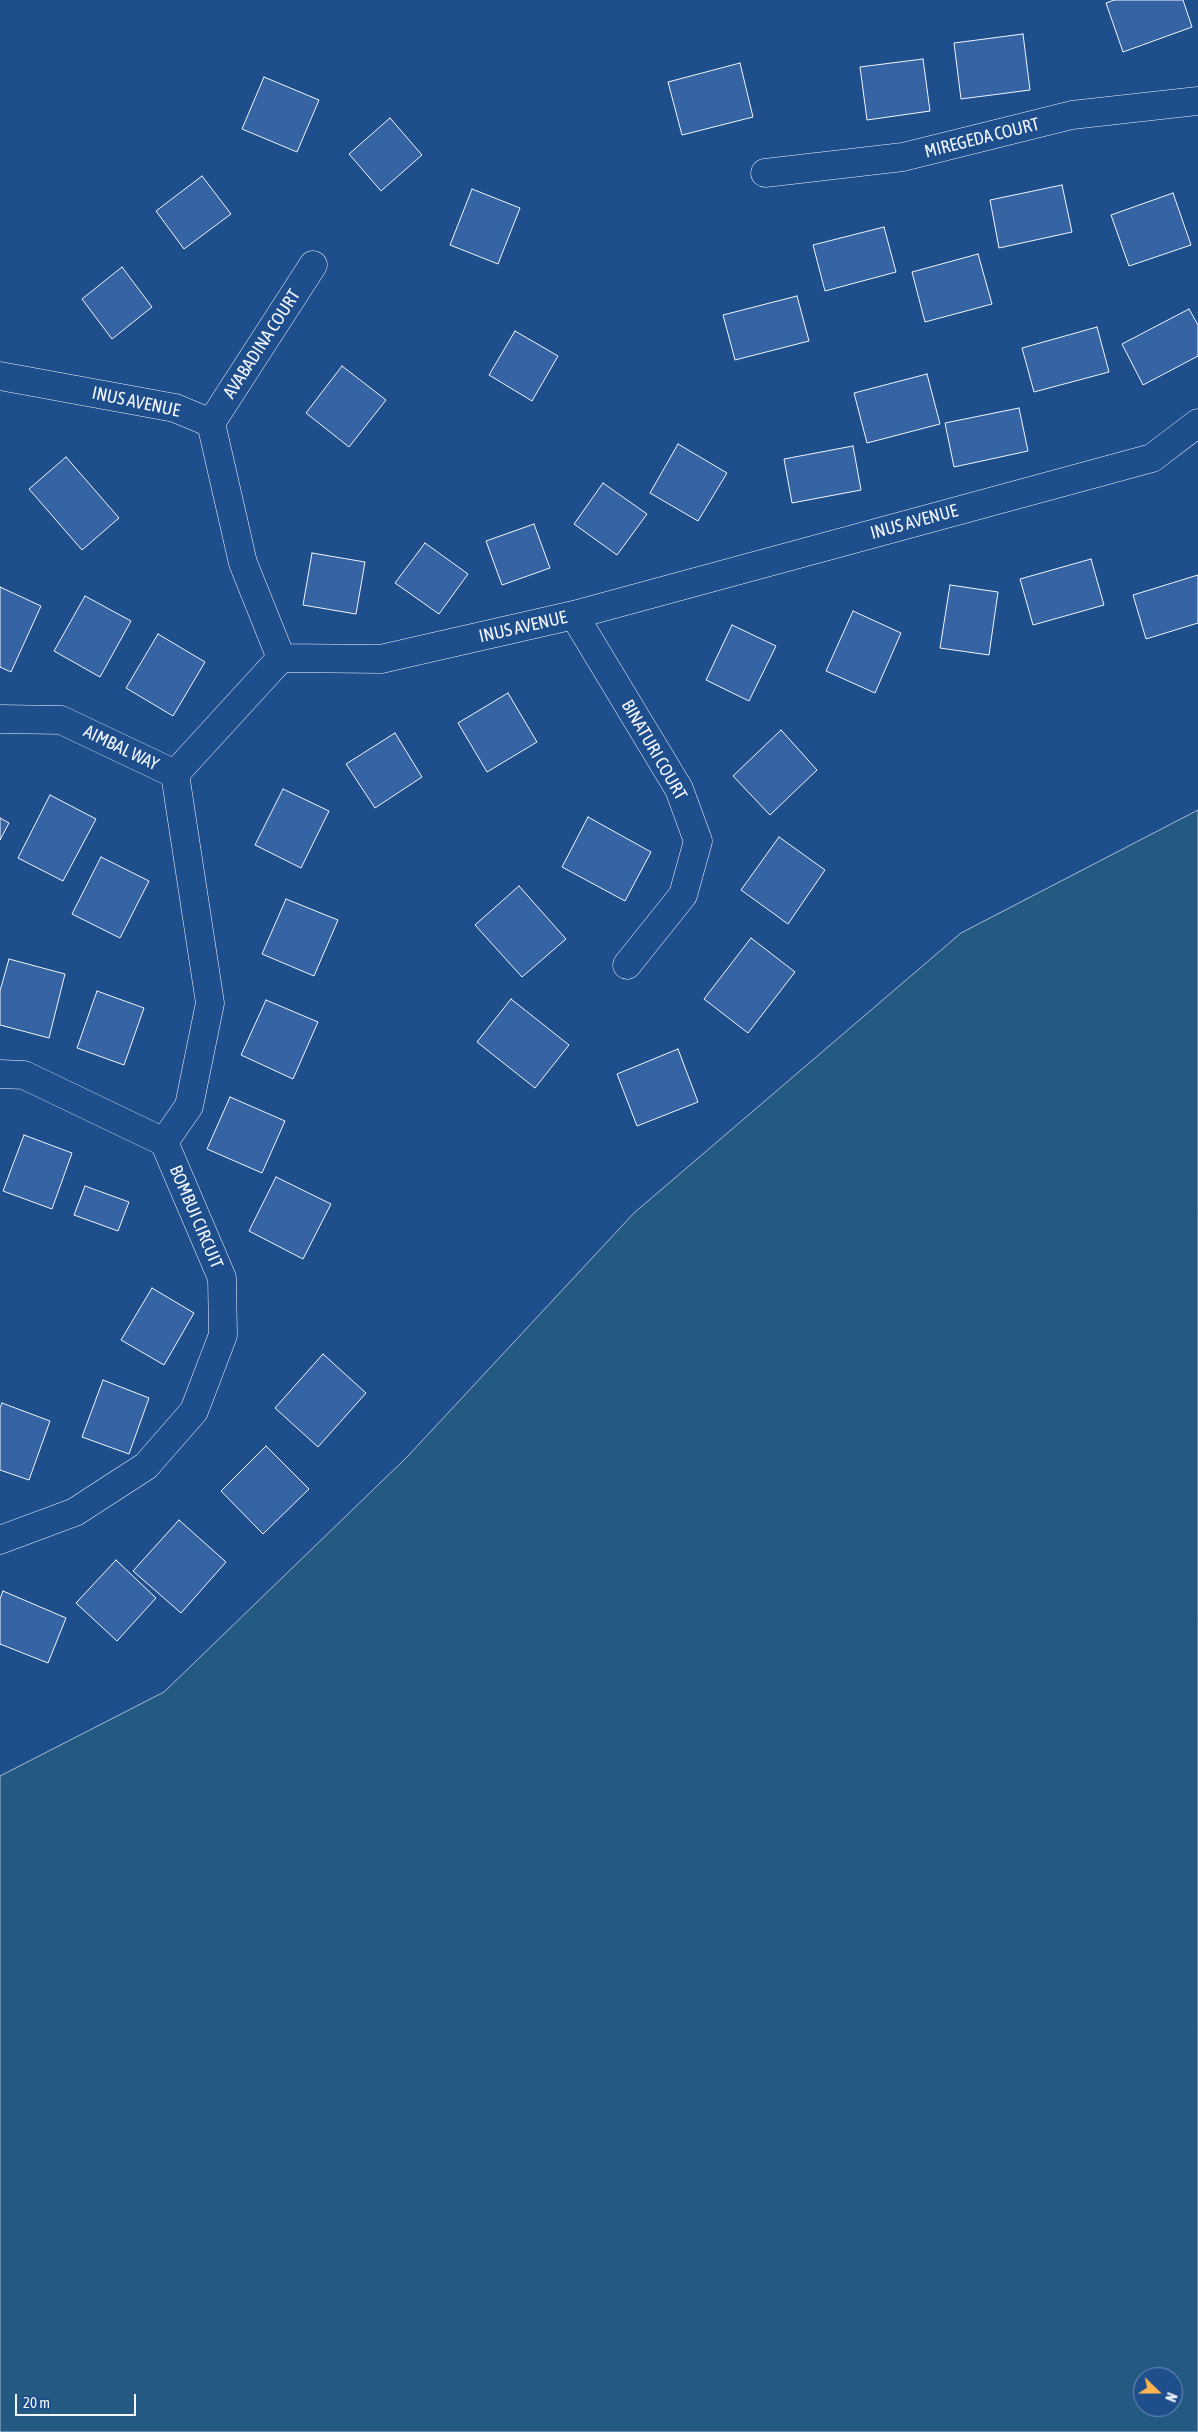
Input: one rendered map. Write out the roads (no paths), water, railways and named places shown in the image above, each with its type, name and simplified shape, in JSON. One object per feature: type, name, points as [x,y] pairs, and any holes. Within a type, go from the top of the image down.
[{"type":"street","name":"MIREGEDA COURT","points":[[765,173],[903,157],[1072,115],[1198,102]]},
{"type":"street","name":"AVABADINA COURT","points":[[211,423],[313,265]]},
{"type":"street","name":"INUS AVENUE","points":[[0,376],[175,408],[211,423]]},
{"type":"street","points":[[211,423],[243,563],[281,658]]},
{"type":"street","name":"INUS AVENUE","points":[[281,658],[381,659],[574,616],[1152,458],[1198,423]]},
{"type":"street","name":"BINATURI COURT","points":[[574,616],[679,789],[698,841],[682,895],[627,966]]},
{"type":"street","name":"AIMBAL WAY","points":[[0,718],[62,720],[175,774],[281,658]]},
{"type":"street","points":[[0,1074],[24,1075],[164,1142],[189,1106],[210,1003],[175,774]]},
{"type":"street","name":"BOMBUI CIRCUIT","points":[[0,1540],[75,1512],[146,1466],[194,1411],[223,1335],[222,1278],[164,1142]]}]
